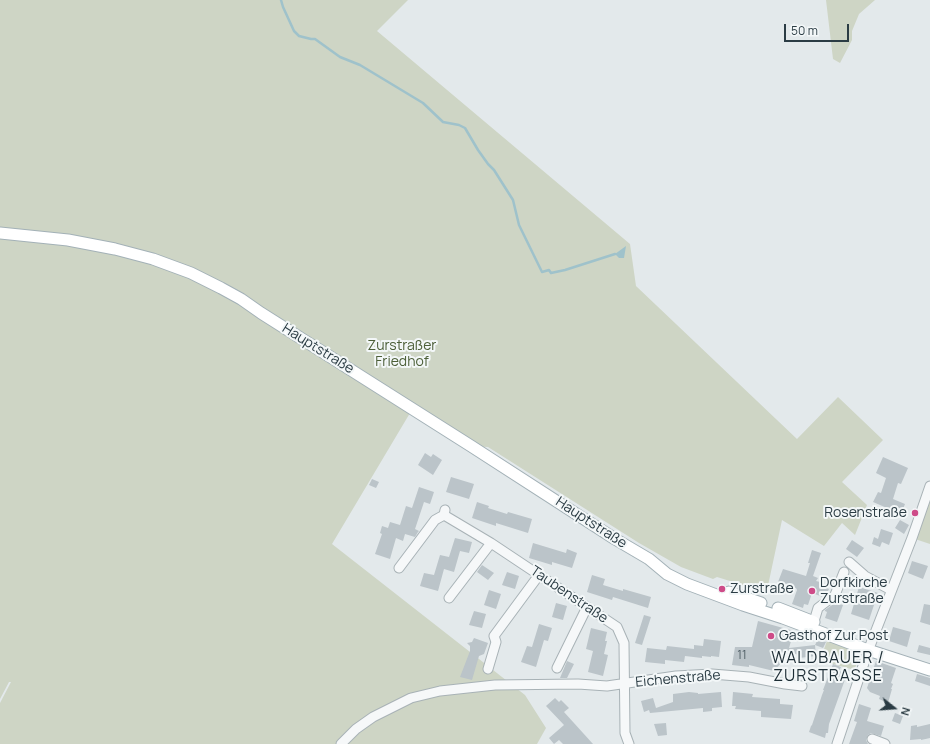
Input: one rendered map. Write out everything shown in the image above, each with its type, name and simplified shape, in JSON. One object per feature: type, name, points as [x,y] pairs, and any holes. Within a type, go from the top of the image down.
[{"type":"main road","name":"Hauptstraße","points":[[0,233],[68,240],[115,249],[152,259],[191,273],[221,288],[471,446],[648,559],[667,574],[687,584],[742,605],[783,618],[813,625],[930,670]]},
{"type":"main road","name":"Hauptstraße","points":[[870,646],[930,663]]},
{"type":"street","points":[[838,744],[870,646],[912,538],[930,486]]},
{"type":"street","name":"Taubenstraße","points":[[399,568],[435,520],[445,512],[617,627],[624,643],[625,733],[629,744]]},
{"type":"street","points":[[449,598],[491,543]]},
{"type":"street","points":[[849,562],[865,576],[891,590]]},
{"type":"street","points":[[813,625],[818,608],[835,595],[844,572]]},
{"type":"street","points":[[488,668],[496,642],[494,636],[539,575]]},
{"type":"street","points":[[557,668],[587,606]]},
{"type":"street","name":"Eichenstraße","points":[[341,744],[356,729],[373,717],[412,698],[434,692],[495,685],[578,684],[607,686],[676,676],[712,674],[749,677],[802,686]]},
{"type":"street","points":[[872,739],[885,744]]},
{"type":"green space","name":"Zurstraßer Friedhof","points":[[0,0],[408,0],[377,31],[630,244],[636,286],[797,439],[838,397],[883,440],[842,482],[867,505],[855,535],[842,523],[824,546],[782,520],[766,595],[746,588],[746,586],[717,577],[713,579],[681,567],[639,543],[488,447],[471,446],[410,413],[332,544],[525,695],[546,728],[537,744],[0,744],[0,703],[11,682],[9,682],[0,699]]},
{"type":"green space","points":[[826,0],[875,0],[859,14],[852,31],[852,40],[840,63],[833,59]]},
{"type":"green space","points":[[930,486],[930,544],[912,538]]},
{"type":"green space","points":[[827,641],[848,647],[855,651],[858,661],[854,670],[820,660]]},
{"type":"water","points":[[626,246],[624,258],[619,258],[615,254]]},
{"type":"building","points":[[425,453],[431,457],[433,454],[442,460],[433,475],[418,465]]},
{"type":"building","points":[[883,457],[908,468],[901,484],[898,483],[893,499],[905,504],[901,514],[873,502],[878,492],[881,493],[886,478],[876,473]]},
{"type":"building","points":[[451,477],[474,484],[469,499],[446,492]]},
{"type":"building","points":[[372,479],[379,482],[376,488],[369,485]]},
{"type":"building","points":[[419,487],[434,492],[430,504],[424,502],[415,529],[419,531],[415,537],[405,534],[403,541],[396,538],[390,559],[375,554],[382,534],[380,533],[382,526],[388,528],[390,522],[400,525],[406,506],[412,508]]},
{"type":"building","points":[[477,502],[489,506],[488,508],[507,514],[508,512],[532,519],[528,533],[496,523],[496,526],[472,518]]},
{"type":"building","points":[[900,520],[909,525],[904,534],[895,528]]},
{"type":"building","points":[[881,529],[893,533],[889,545],[882,542],[880,547],[872,544],[874,537],[878,539]]},
{"type":"building","points":[[455,538],[472,542],[469,553],[460,551],[454,572],[444,569],[438,591],[420,586],[424,573],[434,575],[440,555],[449,557]]},
{"type":"building","points":[[852,540],[864,548],[857,557],[846,549]]},
{"type":"building","points":[[533,543],[566,553],[567,549],[577,553],[572,568],[552,562],[552,565],[529,558]]},
{"type":"building","points":[[812,550],[821,553],[813,576],[818,578],[816,581],[820,582],[819,585],[829,589],[823,597],[812,593],[808,605],[804,604],[803,608],[792,604],[797,590],[796,588],[778,582],[783,569],[806,576]]},
{"type":"building","points":[[912,561],[928,566],[923,579],[908,573]]},
{"type":"building","points":[[482,565],[494,573],[488,580],[477,572]]},
{"type":"building","points":[[507,572],[519,576],[515,589],[502,585]]},
{"type":"building","points":[[592,575],[605,579],[603,585],[651,597],[648,608],[613,597],[612,600],[587,592]]},
{"type":"building","points":[[859,587],[878,593],[869,620],[851,614]]},
{"type":"building","points":[[489,590],[501,594],[496,609],[484,605]]},
{"type":"building","points":[[556,603],[567,606],[563,620],[552,617]]},
{"type":"building","points":[[835,603],[843,605],[837,622],[825,618],[827,612],[825,610]]},
{"type":"building","points":[[924,604],[930,605],[930,625],[920,622]]},
{"type":"building","points":[[474,611],[486,614],[482,628],[469,625]]},
{"type":"building","points":[[644,615],[651,617],[642,645],[635,643]]},
{"type":"building","points":[[758,621],[794,631],[789,648],[815,645],[816,656],[799,658],[798,655],[786,650],[783,659],[780,660],[783,661],[774,671],[749,665],[749,667],[732,665],[735,647],[752,647]]},
{"type":"building","points":[[539,624],[552,628],[548,641],[544,640],[536,667],[521,662],[527,646],[532,647]]},
{"type":"building","points":[[893,627],[911,632],[907,647],[889,641]]},
{"type":"building","points":[[591,628],[607,632],[605,641],[607,641],[604,654],[608,655],[603,676],[588,672],[593,651],[586,649]]},
{"type":"building","points":[[474,638],[488,643],[484,654],[479,656],[472,680],[460,677],[470,651],[470,646],[467,643],[472,642]]},
{"type":"building","points":[[704,639],[721,641],[719,657],[702,656],[702,658],[685,656],[684,662],[665,660],[665,664],[645,662],[647,648],[666,650],[667,646],[694,649],[694,645],[703,646]]},
{"type":"building","points":[[818,639],[826,642],[823,648],[815,645]]},
{"type":"building","points":[[919,645],[930,648],[930,655],[917,652]]},
{"type":"building","points":[[567,661],[574,664],[567,678],[560,678]]},
{"type":"building","points":[[876,661],[896,668],[891,683],[893,684],[888,703],[879,699],[880,696],[870,692],[867,688]]},
{"type":"building","points":[[833,664],[841,667],[839,671],[847,674],[829,724],[828,733],[826,733],[825,738],[809,732]]},
{"type":"building","points":[[917,674],[930,678],[930,686],[915,681]]},
{"type":"building","points":[[689,692],[698,694],[721,692],[722,707],[712,708],[712,711],[703,712],[703,708],[650,713],[649,710],[644,712],[641,701],[653,698],[656,708],[673,702],[673,694]]},
{"type":"building","points":[[733,692],[753,694],[752,697],[780,699],[780,704],[793,705],[791,719],[761,717],[761,711],[735,709],[736,706],[732,706]]},
{"type":"building","points":[[555,698],[559,702],[561,700],[569,708],[564,712],[593,744],[563,744],[559,740],[554,744],[549,738],[564,725],[546,706]]},
{"type":"building","points":[[859,704],[871,708],[867,721],[884,726],[881,736],[871,733],[868,735],[866,740],[868,744],[849,744],[857,722],[854,721]]},
{"type":"building","points":[[895,713],[903,716],[900,724],[892,721]]},
{"type":"building","points":[[666,723],[667,735],[658,736],[654,724]]},
{"type":"building","points":[[930,724],[930,738],[910,740],[911,726],[917,725],[917,727]]},
{"type":"waterway","points":[[281,0],[294,31],[299,36],[315,39],[340,57],[360,65],[423,103],[443,122],[459,125],[465,128],[478,150],[494,170],[513,200],[519,225],[542,272],[549,270],[551,273],[565,270],[615,254]]},
{"type":"place","name":"Rosenstraße","points":[[915,513]]},
{"type":"place","name":"Zurstraße","points":[[722,589]]},
{"type":"place","name":"Dorfkirche Zurstraße","points":[[812,591]]},
{"type":"place","name":"Gasthof Zur Post","points":[[771,636]]},
{"type":"district","name":"WALDBAUER / ZURSTRASSE","points":[[828,668]]}]
